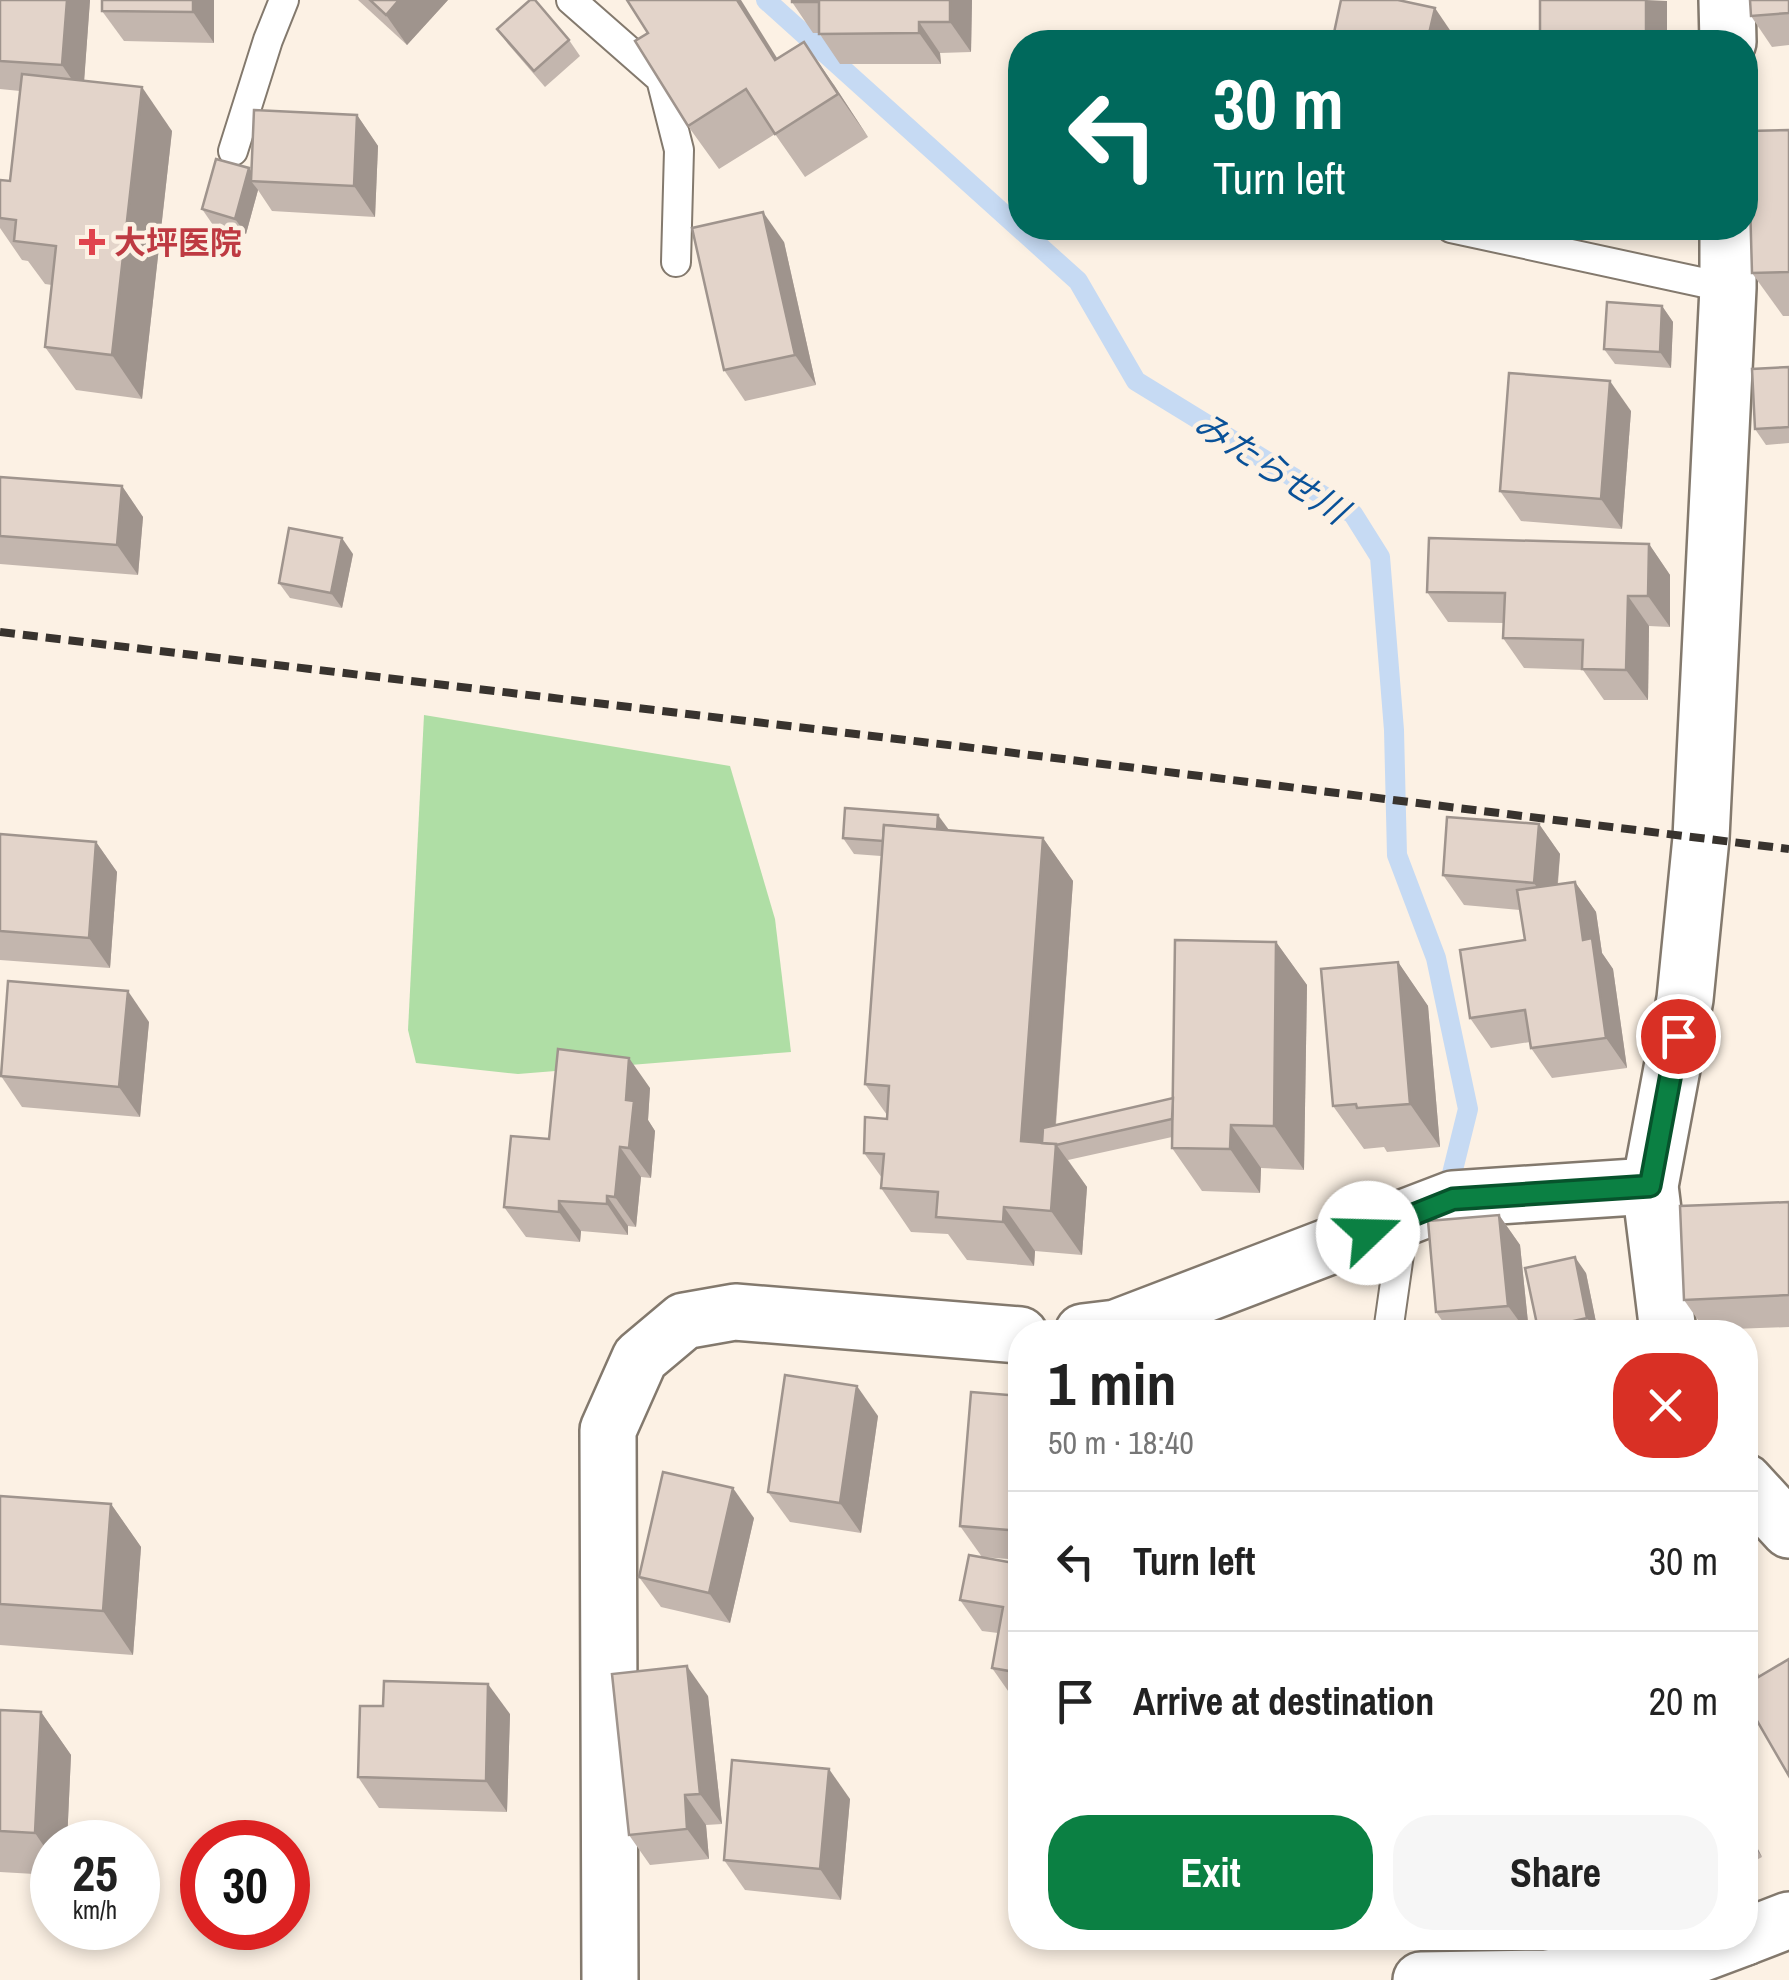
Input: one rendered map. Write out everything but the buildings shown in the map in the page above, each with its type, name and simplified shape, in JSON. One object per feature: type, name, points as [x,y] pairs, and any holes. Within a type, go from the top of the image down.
[{"type":"street","points":[[1728,0],[1728,30]]},
{"type":"street","points":[[1667,1320],[1650,1186],[1685,999],[1702,838],[1728,240]]},
{"type":"street","points":[[1137,1320],[1453,1199],[1650,1186]]},
{"type":"street","points":[[610,1980],[608,1430],[640,1358],[684,1320],[735,1312],[1008,1334]]},
{"type":"street","points":[[1758,1496],[1789,1530]]},
{"type":"street","points":[[1758,1932],[1789,1920]]},
{"type":"street","points":[[1421,1980],[1547,1978],[1692,1957],[1710,1950]]},
{"type":"lane","points":[[233,150],[284,0]]},
{"type":"lane","points":[[571,0],[660,79],[680,150],[676,262]]},
{"type":"lane","points":[[1506,240],[1728,288]]},
{"type":"lane","points":[[1390,1320],[1404,1220]]},
{"type":"green space","points":[[424,715],[730,766],[775,919],[791,1052],[518,1074],[416,1063],[408,1030]]},
{"type":"waterway","name":"みたらせ川","points":[[766,0],[1008,218]]},
{"type":"waterway","name":"みたらせ川","points":[[1032,240],[1078,281],[1136,381],[1353,514],[1380,557],[1394,730],[1397,855],[1436,958],[1468,1109],[1446,1198]]},
{"type":"railway","points":[[0,632],[1789,849]]},
{"type":"place","name":"大坪医院","points":[[92,242]]},
{"type":"route","points":[[1368,1233],[1453,1199],[1650,1186],[1678,1036]]}]
